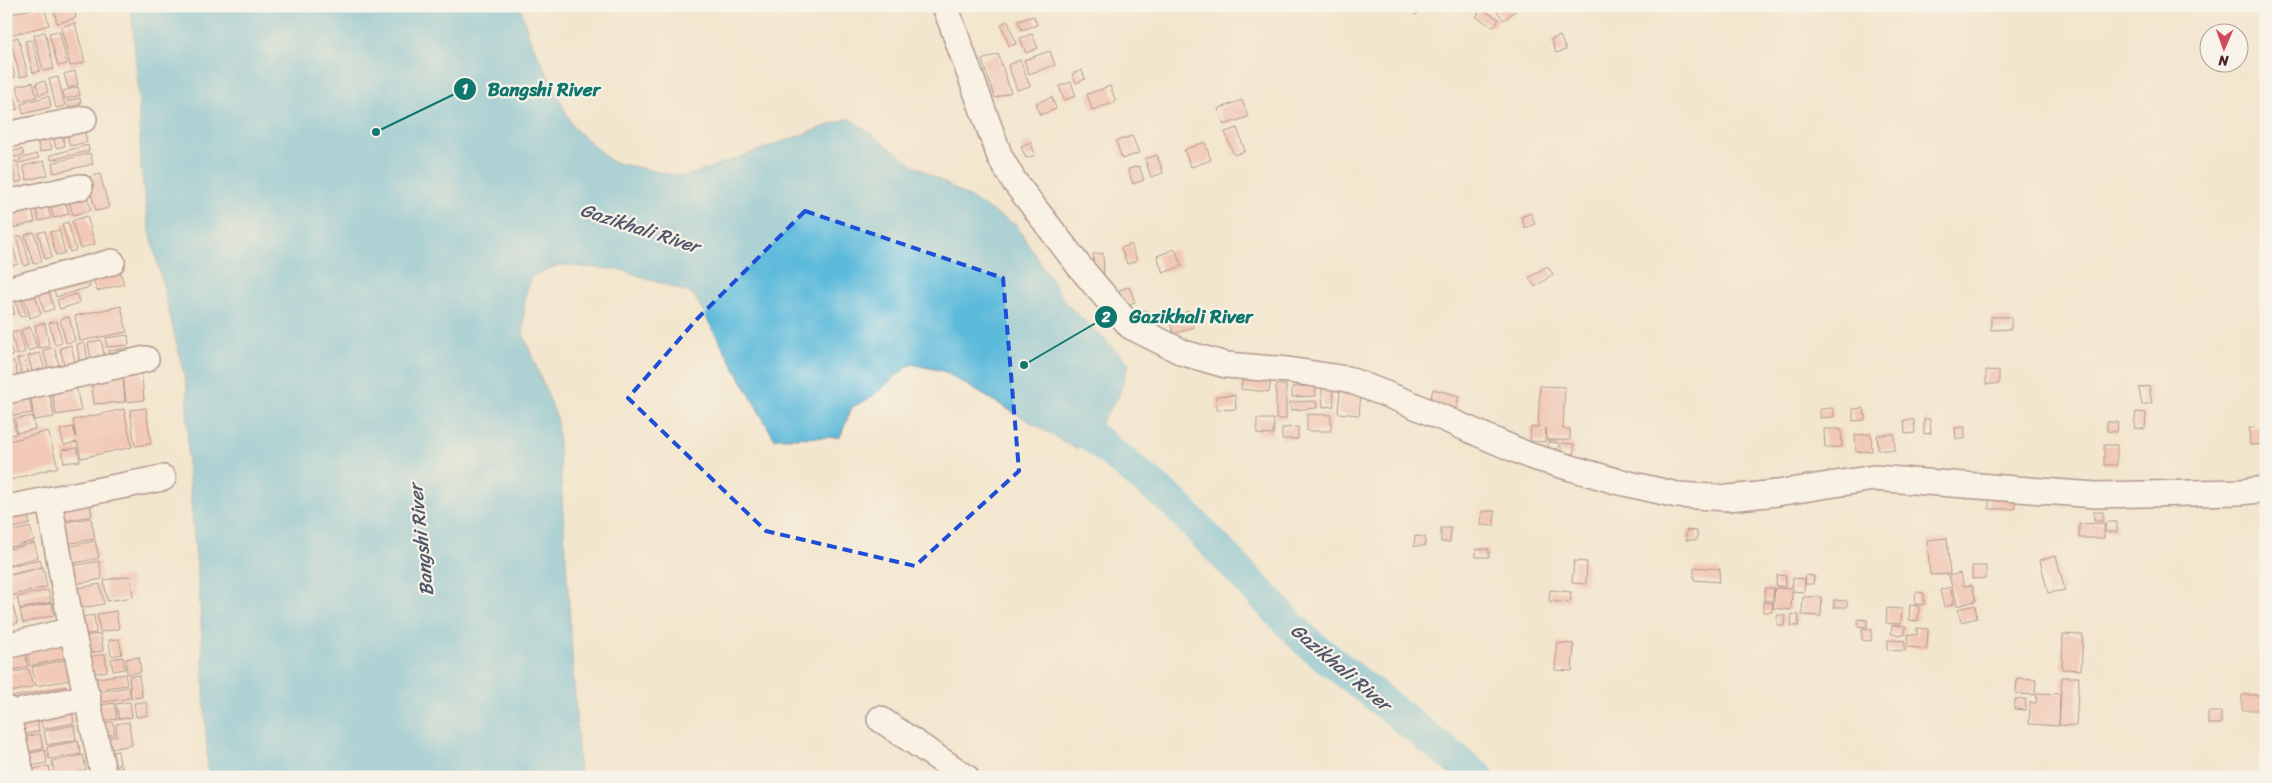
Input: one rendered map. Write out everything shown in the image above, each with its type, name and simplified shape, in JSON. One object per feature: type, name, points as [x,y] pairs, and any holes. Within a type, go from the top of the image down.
[{"type":"street","points":[[945,6],[1000,157],[1014,181],[1079,266],[1130,326],[1184,354],[1226,365],[1288,370],[1347,379],[1406,402],[1530,456],[1616,481],[1677,495],[1729,498],[1777,493],[1874,478],[2095,494],[2241,492],[2266,488]]},
{"type":"street","points":[[6,135],[84,119]]},
{"type":"street","points":[[6,203],[80,187]]},
{"type":"street","points":[[6,290],[112,262]]},
{"type":"street","points":[[6,391],[146,359]]},
{"type":"street","points":[[6,508],[163,478]]},
{"type":"street","points":[[49,501],[72,630],[104,777]]},
{"type":"street","points":[[6,646],[72,630]]},
{"type":"street","points":[[22,777],[7,711],[88,697]]},
{"type":"street","points":[[880,718],[966,777]]},
{"type":"highlighted area","points":[[805,211],[1003,278],[1019,471],[915,566],[766,531],[628,398],[697,319]]},
{"type":"water","points":[[131,6],[520,6],[529,37],[573,127],[612,162],[684,177],[849,118],[912,164],[1016,225],[1066,303],[1129,363],[1118,398],[1091,436],[1076,449],[943,371],[911,364],[870,398],[852,407],[840,437],[774,438],[693,294],[622,270],[559,265],[532,276],[525,296],[523,334],[557,418],[580,777],[208,777],[200,602],[188,470],[187,387],[148,223],[141,169],[138,88]]},
{"type":"building","points":[[44,6],[49,25],[7,36],[6,15]]},
{"type":"building","points":[[53,6],[74,6],[76,18],[57,23]]},
{"type":"building","points":[[1405,6],[1424,6],[1416,15]]},
{"type":"building","points":[[1493,6],[1513,6],[1516,10],[1504,20]]},
{"type":"building","points":[[1481,9],[1499,19],[1494,27],[1476,17]]},
{"type":"building","points":[[1034,16],[1037,25],[1022,30],[1018,21]]},
{"type":"building","points":[[1008,21],[1016,44],[1009,46],[1001,24]]},
{"type":"building","points":[[75,23],[85,62],[70,66],[61,27]]},
{"type":"building","points":[[59,31],[67,64],[58,66],[49,33]]},
{"type":"building","points":[[45,32],[54,69],[43,71],[34,35]]},
{"type":"building","points":[[1032,34],[1038,48],[1026,53],[1020,38]]},
{"type":"building","points":[[1560,36],[1566,50],[1556,53],[1551,39]]},
{"type":"building","points":[[18,37],[28,75],[20,77],[10,39]]},
{"type":"building","points":[[32,40],[40,71],[33,73],[25,41]]},
{"type":"building","points":[[6,43],[15,77],[6,79]]},
{"type":"building","points":[[1050,51],[1055,65],[1029,74],[1024,60]]},
{"type":"building","points":[[998,54],[1011,92],[995,98],[982,60]]},
{"type":"building","points":[[1020,60],[1030,86],[1017,90],[1008,65]]},
{"type":"building","points":[[1082,70],[1085,79],[1076,83],[1072,74]]},
{"type":"building","points":[[75,71],[78,85],[68,88],[64,74]]},
{"type":"building","points":[[58,77],[65,106],[56,108],[49,79]]},
{"type":"building","points":[[45,81],[48,92],[39,95],[36,83]]},
{"type":"building","points":[[33,82],[37,97],[21,101],[17,86]]},
{"type":"building","points":[[1071,82],[1076,96],[1064,100],[1059,86]]},
{"type":"building","points":[[1110,86],[1116,102],[1092,110],[1087,94]]},
{"type":"building","points":[[12,87],[18,109],[6,112],[6,88]]},
{"type":"building","points":[[78,87],[80,95],[65,99],[63,91]]},
{"type":"building","points":[[49,96],[51,107],[23,114],[21,104]]},
{"type":"building","points":[[1052,97],[1056,109],[1040,115],[1036,103]]},
{"type":"building","points":[[80,98],[81,104],[68,107],[67,101]]},
{"type":"building","points":[[1242,100],[1248,117],[1224,125],[1218,109]]},
{"type":"building","points":[[80,111],[87,142],[70,146],[62,115]]},
{"type":"building","points":[[57,113],[65,146],[56,148],[48,115]]},
{"type":"building","points":[[44,117],[52,149],[40,152],[32,120]]},
{"type":"building","points":[[1237,128],[1245,151],[1234,155],[1225,132]]},
{"type":"building","points":[[1132,136],[1139,153],[1122,159],[1116,141]]},
{"type":"building","points":[[1031,142],[1035,155],[1026,158],[1021,146]]},
{"type":"building","points":[[1205,142],[1211,160],[1191,167],[1184,150]]},
{"type":"building","points":[[88,145],[89,151],[51,160],[50,155]]},
{"type":"building","points":[[22,149],[24,155],[6,159],[6,153]]},
{"type":"building","points":[[90,153],[93,164],[54,173],[52,163]]},
{"type":"building","points":[[37,154],[39,158],[20,163],[19,159]]},
{"type":"building","points":[[1157,155],[1163,173],[1151,177],[1145,159]]},
{"type":"building","points":[[17,161],[22,181],[16,183],[11,162]]},
{"type":"building","points":[[44,161],[48,175],[27,180],[23,166]]},
{"type":"building","points":[[6,163],[8,163],[14,185],[7,187]]},
{"type":"building","points":[[1139,166],[1144,180],[1133,184],[1128,169]]},
{"type":"building","points":[[100,174],[109,208],[96,211],[87,178]]},
{"type":"building","points":[[81,176],[91,210],[73,215],[63,181]]},
{"type":"building","points":[[26,186],[35,222],[14,228],[6,199]]},
{"type":"building","points":[[61,186],[69,214],[54,218],[46,190]]},
{"type":"building","points":[[43,187],[51,218],[39,221],[31,190]]},
{"type":"building","points":[[1531,213],[1535,224],[1525,228],[1521,217]]},
{"type":"building","points":[[87,216],[95,244],[80,248],[72,221]]},
{"type":"building","points":[[68,222],[76,250],[70,252],[62,224]]},
{"type":"building","points":[[59,230],[65,253],[56,255],[50,232]]},
{"type":"building","points":[[45,231],[52,257],[45,259],[38,233]]},
{"type":"building","points":[[34,232],[42,261],[33,264],[25,235]]},
{"type":"building","points":[[22,236],[30,264],[24,266],[16,237]]},
{"type":"building","points":[[12,244],[18,264],[6,267],[6,246]]},
{"type":"building","points":[[1131,244],[1137,261],[1127,264],[1121,248]]},
{"type":"building","points":[[1175,249],[1182,266],[1163,273],[1157,256]]},
{"type":"building","points":[[1103,253],[1104,275],[1095,275],[1093,254]]},
{"type":"building","points":[[84,265],[90,287],[56,297],[50,274]]},
{"type":"building","points":[[1547,266],[1553,274],[1535,287],[1529,278]]},
{"type":"building","points":[[119,268],[124,284],[97,291],[92,276]]},
{"type":"building","points":[[45,278],[54,309],[44,312],[36,280]]},
{"type":"building","points":[[31,281],[41,314],[30,318],[20,284]]},
{"type":"building","points":[[17,283],[26,315],[20,317],[11,285]]},
{"type":"building","points":[[6,284],[15,314],[9,315],[6,307]]},
{"type":"building","points":[[1129,287],[1135,302],[1125,306],[1119,290]]},
{"type":"building","points":[[77,294],[79,303],[60,309],[57,300]]},
{"type":"building","points":[[121,306],[127,332],[80,341],[75,316]]},
{"type":"building","points":[[1147,310],[1152,324],[1146,327],[1141,312]]},
{"type":"building","points":[[1189,311],[1194,327],[1174,334],[1168,318]]},
{"type":"building","points":[[69,317],[75,341],[66,343],[60,319]]},
{"type":"building","points":[[1991,317],[2011,317],[2011,329],[1991,330]]},
{"type":"building","points":[[57,321],[62,343],[55,345],[49,323]]},
{"type":"building","points":[[45,323],[49,346],[39,348],[35,325]]},
{"type":"building","points":[[30,327],[37,348],[28,351],[21,330]]},
{"type":"building","points":[[19,331],[25,352],[17,355],[11,333]]},
{"type":"building","points":[[6,334],[13,356],[6,358]]},
{"type":"building","points":[[128,335],[129,345],[107,347],[106,338]]},
{"type":"building","points":[[101,340],[105,359],[92,362],[88,343]]},
{"type":"building","points":[[85,343],[88,363],[80,365],[77,344]]},
{"type":"building","points":[[71,345],[76,366],[65,368],[60,348]]},
{"type":"building","points":[[54,347],[60,369],[49,372],[43,350]]},
{"type":"building","points":[[129,348],[131,357],[109,359],[108,351]]},
{"type":"building","points":[[40,353],[46,375],[34,379],[28,356]]},
{"type":"building","points":[[24,357],[30,380],[24,381],[17,359]]},
{"type":"building","points":[[14,361],[20,382],[12,384],[6,363]]},
{"type":"building","points":[[141,365],[144,400],[126,402],[123,375],[125,402],[94,404],[91,375]]},
{"type":"building","points":[[1244,367],[1272,371],[1269,392],[1241,389]]},
{"type":"building","points":[[1986,370],[1999,371],[1999,384],[1986,384]]},
{"type":"building","points":[[75,381],[81,411],[56,415],[51,385]]},
{"type":"building","points":[[1321,382],[1332,382],[1334,406],[1323,407]]},
{"type":"building","points":[[1276,385],[1286,385],[1286,419],[1276,419]]},
{"type":"building","points":[[1315,386],[1316,396],[1292,397],[1292,387]]},
{"type":"building","points":[[1540,386],[1565,387],[1563,429],[1570,429],[1570,440],[1547,440],[1546,428],[1545,442],[1530,441],[1531,427],[1538,427]]},
{"type":"building","points":[[2149,386],[2152,403],[2142,405],[2139,388]]},
{"type":"building","points":[[49,388],[54,417],[34,420],[30,391]]},
{"type":"building","points":[[1433,389],[1459,396],[1455,412],[1429,405]]},
{"type":"building","points":[[1340,391],[1361,393],[1359,415],[1338,413]]},
{"type":"building","points":[[28,392],[32,413],[13,416],[9,396]]},
{"type":"building","points":[[1235,395],[1236,409],[1217,410],[1216,396]]},
{"type":"building","points":[[1316,401],[1317,408],[1291,410],[1290,402]]},
{"type":"building","points":[[146,408],[151,444],[135,446],[130,410]]},
{"type":"building","points":[[1833,408],[1834,417],[1820,418],[1820,409]]},
{"type":"building","points":[[1864,408],[1865,420],[1853,421],[1853,409]]},
{"type":"building","points":[[124,409],[132,447],[81,458],[77,442],[64,445],[60,430],[73,427],[76,437],[73,420]]},
{"type":"building","points":[[2136,412],[2146,413],[2145,429],[2134,428]]},
{"type":"building","points":[[1307,414],[1331,415],[1331,431],[1307,431]]},
{"type":"building","points":[[12,416],[16,434],[6,435],[6,417]]},
{"type":"building","points":[[32,416],[35,429],[17,433],[15,419]]},
{"type":"building","points":[[1257,419],[1274,419],[1273,435],[1257,434]]},
{"type":"building","points":[[1924,419],[1930,419],[1931,433],[1924,434]]},
{"type":"building","points":[[1904,420],[1914,420],[1915,433],[1905,434]]},
{"type":"building","points":[[2107,422],[2118,422],[2117,432],[2107,431]]},
{"type":"building","points":[[1298,427],[1298,439],[1282,439],[1282,428]]},
{"type":"building","points":[[1965,427],[1965,439],[1956,439],[1955,428]]},
{"type":"building","points":[[2266,427],[2266,444],[2250,445],[2249,428]]},
{"type":"building","points":[[1824,429],[1841,429],[1842,447],[1825,448]]},
{"type":"building","points":[[48,431],[58,467],[6,481],[6,442]]},
{"type":"building","points":[[1871,434],[1872,451],[1856,452],[1855,435]]},
{"type":"building","points":[[1894,434],[1895,450],[1878,450],[1877,435]]},
{"type":"building","points":[[1548,442],[1559,443],[1558,449],[1548,448]]},
{"type":"building","points":[[1561,443],[1574,444],[1574,454],[1561,453]]},
{"type":"building","points":[[2104,445],[2117,445],[2117,465],[2104,465]]},
{"type":"building","points":[[77,448],[80,461],[64,463],[62,450]]},
{"type":"building","points":[[1989,494],[2015,494],[2015,509],[1989,509]]},
{"type":"building","points":[[90,502],[92,516],[45,524],[43,510]]},
{"type":"building","points":[[26,510],[30,524],[6,530],[6,516]]},
{"type":"building","points":[[1482,511],[1495,511],[1494,526],[1481,525]]},
{"type":"building","points":[[2094,512],[2103,512],[2103,521],[2094,521]]},
{"type":"building","points":[[91,518],[95,539],[49,547],[46,525]]},
{"type":"building","points":[[2106,522],[2117,522],[2117,532],[2105,532]]},
{"type":"building","points":[[2104,523],[2104,538],[2079,538],[2079,524]]},
{"type":"building","points":[[30,527],[34,541],[6,548],[6,533]]},
{"type":"building","points":[[1441,528],[1451,528],[1450,542],[1441,542]]},
{"type":"building","points":[[1686,530],[1697,531],[1697,540],[1686,540]]},
{"type":"building","points":[[1415,536],[1425,537],[1425,546],[1414,546]]},
{"type":"building","points":[[1947,538],[1950,574],[1930,575],[1927,540]]},
{"type":"building","points":[[95,541],[99,558],[57,567],[53,550]]},
{"type":"building","points":[[34,543],[38,557],[6,566],[6,550]]},
{"type":"building","points":[[1476,549],[1489,549],[1489,557],[1476,557]]},
{"type":"building","points":[[2056,556],[2065,590],[2048,593],[2040,560]]},
{"type":"building","points":[[40,559],[42,567],[6,575],[6,567]]},
{"type":"building","points":[[99,561],[102,579],[60,587],[56,569]]},
{"type":"building","points":[[1574,561],[1587,562],[1586,584],[1572,583]]},
{"type":"building","points":[[1972,566],[1986,566],[1986,578],[1972,579]]},
{"type":"building","points":[[43,567],[47,587],[6,597],[6,576]]},
{"type":"building","points":[[1694,567],[1720,569],[1719,582],[1694,580]]},
{"type":"building","points":[[1960,573],[1964,586],[1972,585],[1976,601],[1957,606],[1949,576]]},
{"type":"building","points":[[1777,575],[1786,576],[1785,587],[1776,586]]},
{"type":"building","points":[[1806,575],[1814,576],[1813,584],[1805,584]]},
{"type":"building","points":[[130,576],[133,597],[107,601],[104,580]]},
{"type":"building","points":[[1793,578],[1805,579],[1804,592],[1792,591],[1791,610],[1773,608],[1775,588],[1792,589]]},
{"type":"building","points":[[100,584],[104,604],[64,611],[60,591]]},
{"type":"building","points":[[1950,587],[1954,604],[1944,607],[1940,590]]},
{"type":"building","points":[[1765,588],[1774,588],[1773,601],[1764,600]]},
{"type":"building","points":[[48,590],[51,602],[20,609],[17,597]]},
{"type":"building","points":[[1550,590],[1571,592],[1570,603],[1549,601]]},
{"type":"building","points":[[1916,592],[1924,593],[1924,605],[1915,604]]},
{"type":"building","points":[[1803,597],[1822,597],[1821,616],[1802,615]]},
{"type":"building","points":[[1834,600],[1847,601],[1847,607],[1834,607]]},
{"type":"building","points":[[1763,602],[1773,603],[1772,612],[1763,612]]},
{"type":"building","points":[[52,603],[54,615],[23,623],[20,610]]},
{"type":"building","points":[[12,604],[18,623],[7,626],[6,605]]},
{"type":"building","points":[[1910,605],[1919,606],[1918,621],[1909,620]]},
{"type":"building","points":[[1975,605],[1977,618],[1961,622],[1958,609]]},
{"type":"building","points":[[1887,608],[1902,609],[1901,624],[1886,623]]},
{"type":"building","points":[[116,611],[119,629],[100,632],[97,614]]},
{"type":"building","points":[[1792,614],[1799,615],[1798,626],[1791,626]]},
{"type":"building","points":[[94,615],[96,633],[70,636],[67,620]]},
{"type":"building","points":[[1777,615],[1785,615],[1784,626],[1777,625]]},
{"type":"building","points":[[1858,619],[1867,620],[1867,627],[1858,626]]},
{"type":"building","points":[[1892,625],[1906,626],[1905,635],[1891,634]]},
{"type":"building","points":[[1862,628],[1872,629],[1871,641],[1862,640]]},
{"type":"building","points":[[1917,628],[1928,629],[1927,649],[1908,647],[1908,634],[1917,635]]},
{"type":"building","points":[[101,634],[103,651],[71,656],[69,638]]},
{"type":"building","points":[[2063,634],[2083,635],[2081,670],[2062,669]]},
{"type":"building","points":[[119,639],[122,654],[111,656],[109,640]]},
{"type":"building","points":[[1888,640],[1905,641],[1905,651],[1887,650]]},
{"type":"building","points":[[62,643],[65,658],[30,666],[27,650]]},
{"type":"building","points":[[1557,643],[1574,644],[1572,671],[1555,670]]},
{"type":"building","points":[[25,651],[28,667],[6,671],[6,655]]},
{"type":"building","points":[[105,654],[107,671],[78,676],[75,659]]},
{"type":"building","points":[[123,657],[125,669],[113,671],[111,659]]},
{"type":"building","points":[[139,657],[141,672],[127,674],[126,659]]},
{"type":"building","points":[[66,660],[70,680],[36,686],[32,667]]},
{"type":"building","points":[[29,669],[33,687],[6,693],[6,674]]},
{"type":"building","points":[[125,674],[127,685],[79,692],[77,681]]},
{"type":"building","points":[[139,675],[142,697],[131,698],[129,676]]},
{"type":"building","points":[[2062,677],[2079,677],[2076,726],[2059,725]]},
{"type":"building","points":[[2017,678],[2036,679],[2035,695],[2016,694]]},
{"type":"building","points":[[67,686],[69,698],[6,711],[6,698]]},
{"type":"building","points":[[129,687],[131,698],[82,705],[81,695]]},
{"type":"building","points":[[2037,693],[2060,694],[2059,726],[2029,724],[2030,702],[2036,703]]},
{"type":"building","points":[[2242,695],[2265,695],[2265,710],[2242,710]]},
{"type":"building","points":[[2015,699],[2026,699],[2025,710],[2014,709]]},
{"type":"building","points":[[130,702],[132,717],[119,719],[116,704]]},
{"type":"building","points":[[146,702],[148,715],[136,717],[134,703]]},
{"type":"building","points":[[114,703],[117,719],[85,723],[83,708]]},
{"type":"building","points":[[72,710],[74,723],[43,729],[40,717]]},
{"type":"building","points":[[2208,712],[2221,712],[2221,724],[2208,724]]},
{"type":"building","points":[[37,718],[39,731],[11,737],[9,724]]},
{"type":"building","points":[[113,722],[115,734],[90,738],[88,726]]},
{"type":"building","points":[[129,722],[132,745],[94,752],[92,740],[117,736],[116,724]]},
{"type":"building","points":[[74,725],[76,740],[47,745],[44,731]]},
{"type":"building","points":[[40,734],[43,749],[16,754],[13,739]]},
{"type":"building","points":[[78,741],[81,754],[49,759],[47,747]]},
{"type":"building","points":[[45,750],[47,763],[19,768],[17,756]]},
{"type":"building","points":[[118,751],[120,764],[94,769],[92,755]]},
{"type":"building","points":[[83,755],[86,770],[55,777],[52,761]]},
{"type":"building","points":[[49,766],[51,777],[22,777],[21,771]]},
{"type":"building","points":[[122,766],[124,777],[97,777],[96,771]]},
{"type":"waterway","name":"Gazikhali River","points":[[1061,404],[1091,436],[1173,502],[1307,642],[1478,777]]},
{"type":"place","name":"Bangshi River","points":[[376,132]]},
{"type":"place","name":"Gazikhali River","points":[[1024,365]]}]
